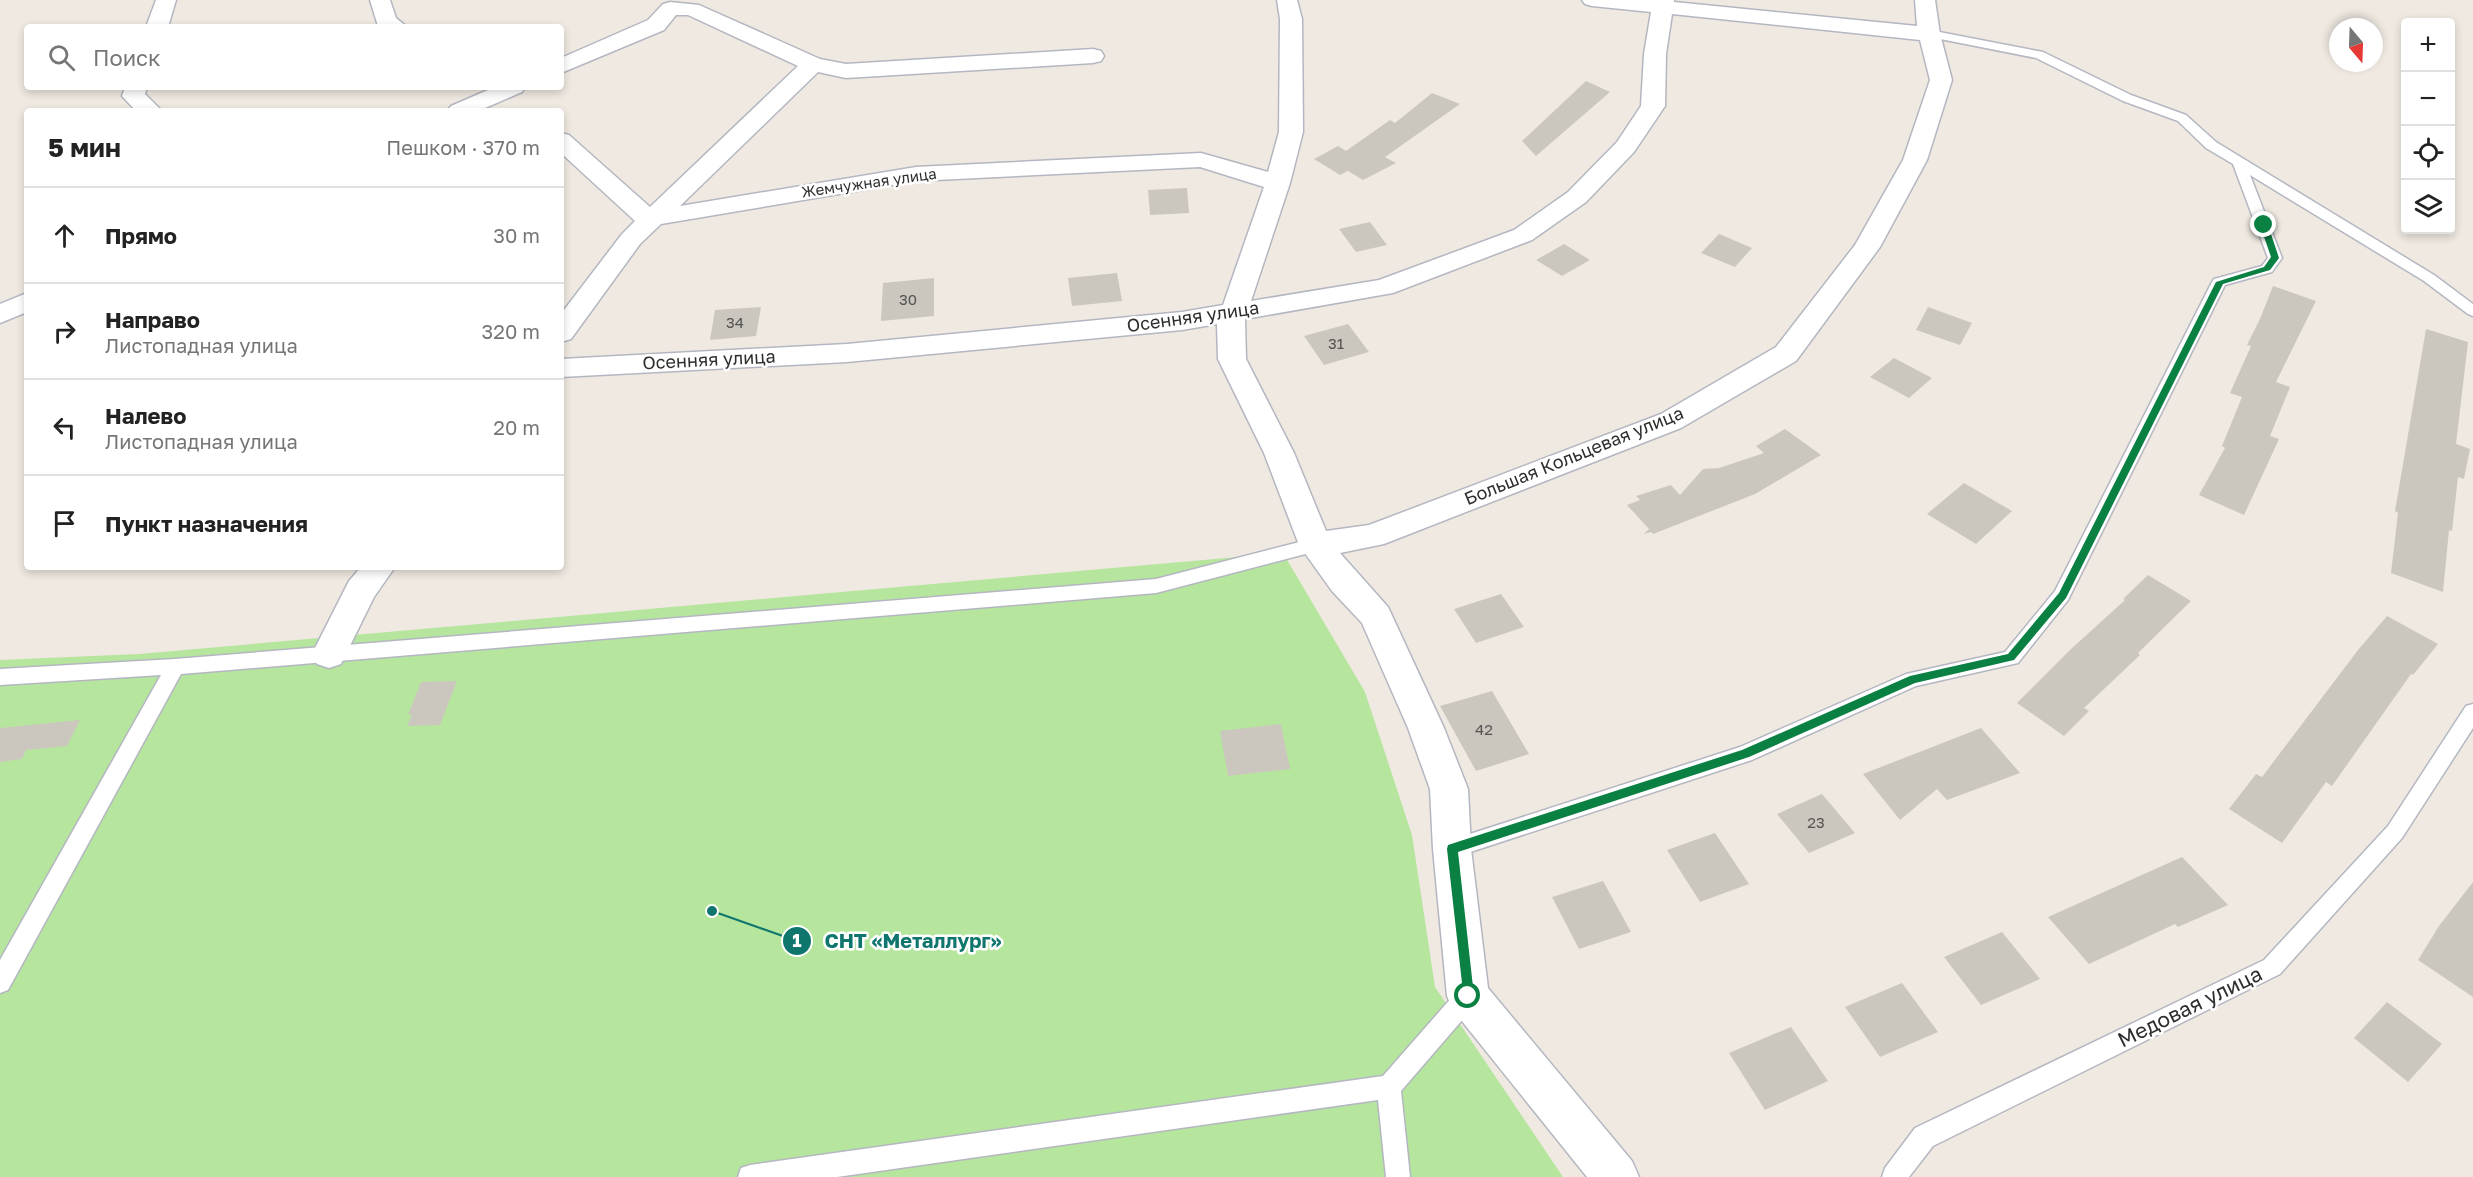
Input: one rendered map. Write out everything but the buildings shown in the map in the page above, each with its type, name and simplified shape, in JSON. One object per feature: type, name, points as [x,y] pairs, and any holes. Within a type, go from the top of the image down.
[{"type":"street","points":[[158,24],[166,0]]},
{"type":"street","points":[[380,0],[386,21],[391,24]]},
{"type":"street","points":[[1287,0],[1291,19],[1291,132],[1278,183],[1231,321],[1232,359],[1279,453],[1315,545],[1344,582],[1376,616],[1426,728],[1449,789],[1452,849],[1468,996],[1616,1177]]},
{"type":"street","points":[[1592,0],[1664,4],[1929,34]]},
{"type":"street","name":"Большая Кольцевая улица","points":[[1315,545],[1373,536],[1671,421],[1786,354],[1867,247],[1915,160],[1941,80],[1929,34],[1925,0]]},
{"type":"street","points":[[564,65],[656,25],[670,8],[678,4],[813,64],[846,71],[1093,56]]},
{"type":"street","name":"Осенняя улица","points":[[564,368],[847,353],[1182,321],[1384,287],[1523,235],[1568,204],[1626,147],[1653,106],[1655,54],[1664,4]]},
{"type":"street","points":[[564,329],[631,239],[813,64]]},
{"type":"street","points":[[135,90],[133,96],[147,108]]},
{"type":"street","points":[[467,108],[509,92]]},
{"type":"street","points":[[564,144],[648,219],[652,219]]},
{"type":"street","name":"Жемчужная улица","points":[[652,219],[916,174],[1201,160],[1278,183]]},
{"type":"street","points":[[0,314],[24,303]]},
{"type":"street","points":[[329,654],[361,590],[377,570]]},
{"type":"lane","points":[[1929,34],[2038,56],[2127,98],[2182,118],[2211,145],[2429,278],[2473,311]]},
{"type":"lane","points":[[1452,849],[1745,754],[1913,679],[2011,658],[2062,595],[2220,282],[2267,269],[2275,258],[2239,162]]},
{"type":"lane","points":[[0,677],[175,667],[1156,586],[1315,545]]},
{"type":"lane","points":[[0,982],[175,667]]},
{"type":"lane","name":"Медовая улица","points":[[1894,1177],[1924,1137],[2271,968],[2395,832],[2473,711]]},
{"type":"lane","points":[[750,1177],[1389,1087],[1468,996]]},
{"type":"lane","points":[[1389,1087],[1398,1177]]},
{"type":"green space","points":[[1283,553],[1365,692],[1412,835],[1435,987],[1563,1177],[0,1177],[0,660],[139,654]]},
{"type":"place","name":"СНТ «Металлург»","points":[[712,911]]},
{"type":"route","points":[[1468,996],[1452,849],[1745,754],[1913,679],[2011,658],[2062,595],[2220,282],[2267,269],[2275,258],[2264,225]]}]
